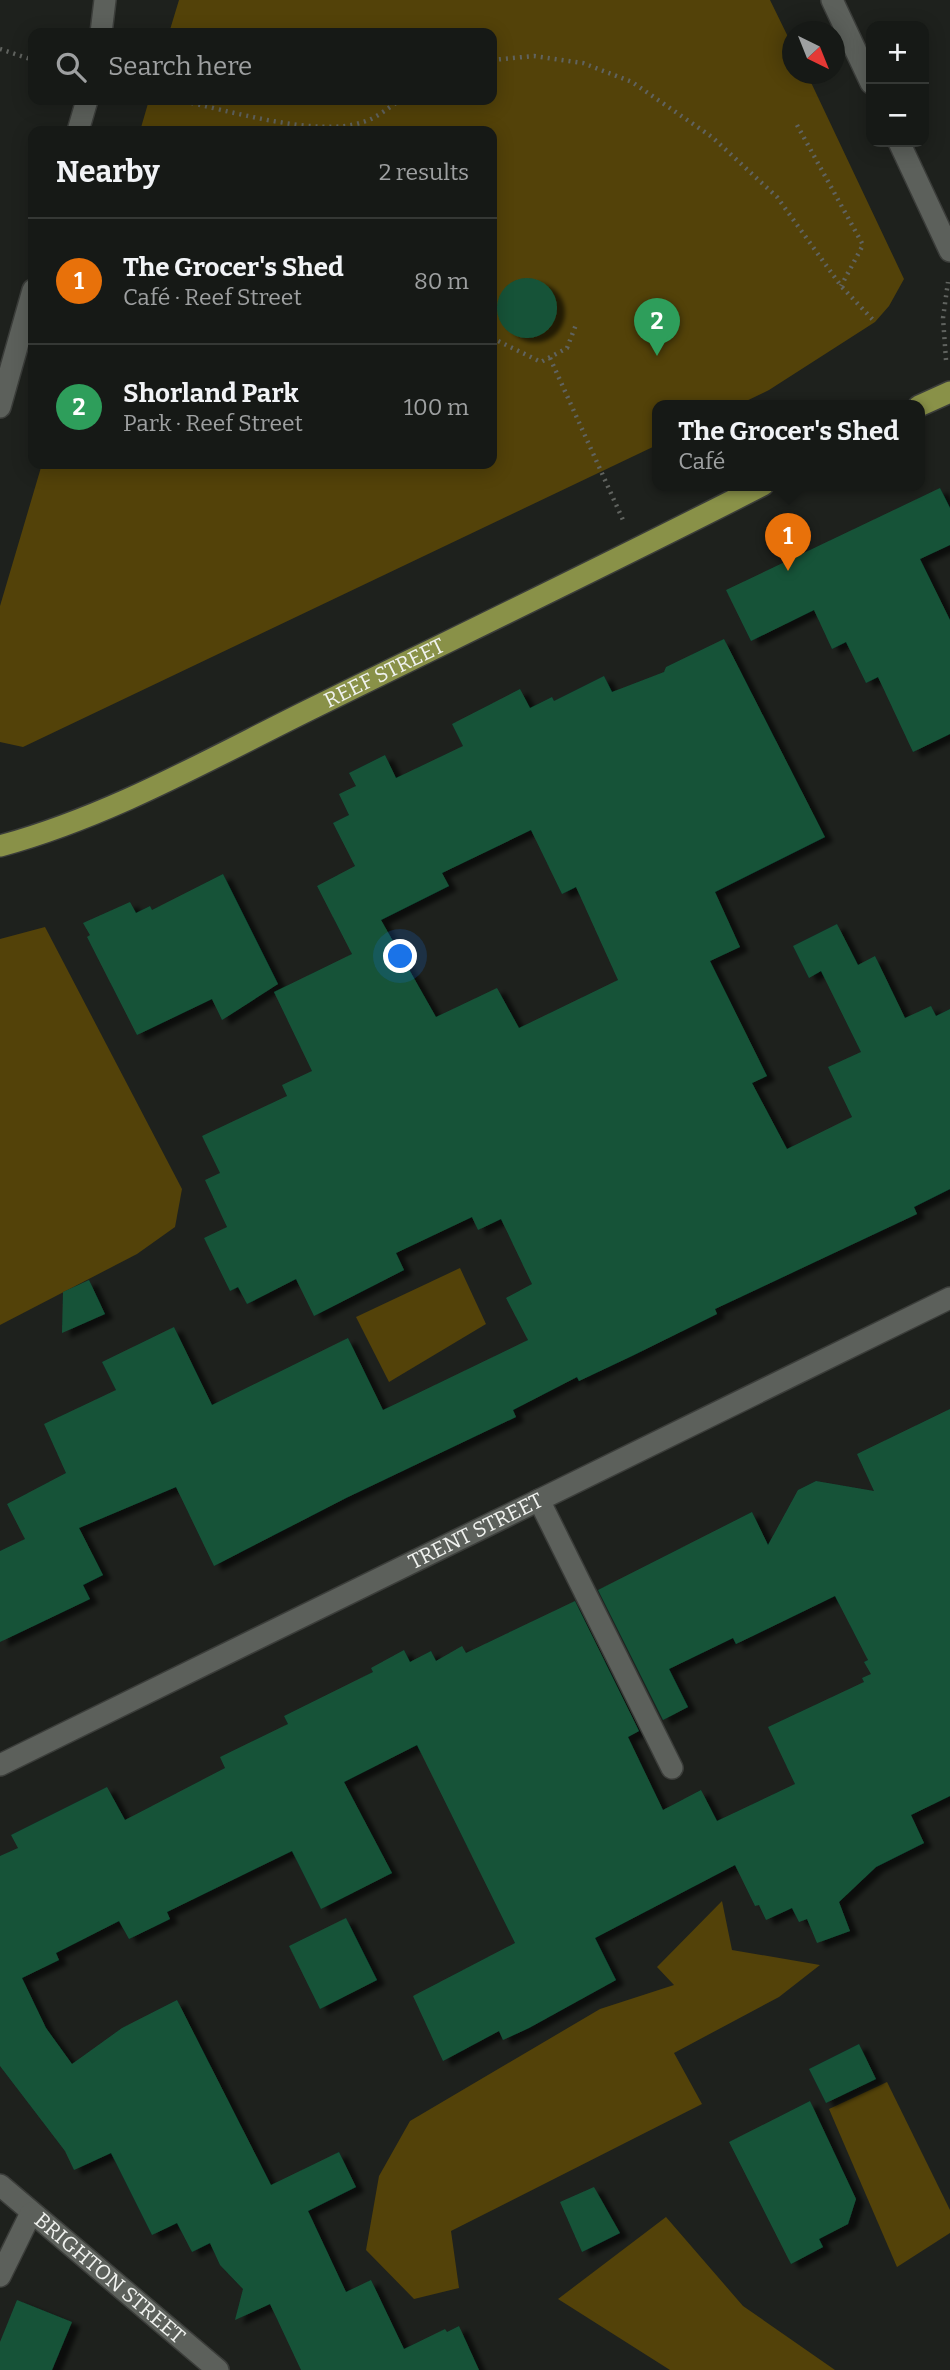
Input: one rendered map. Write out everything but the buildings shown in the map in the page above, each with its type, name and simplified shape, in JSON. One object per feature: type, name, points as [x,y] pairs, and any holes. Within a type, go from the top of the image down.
[{"type":"main road","points":[[925,403],[949,392]]},
{"type":"main road","name":"REEF STREET","points":[[0,846],[57,829],[146,790],[751,491]]},
{"type":"street","points":[[102,28],[105,0]]},
{"type":"street","points":[[832,0],[866,72]]},
{"type":"street","points":[[79,126],[86,105]]},
{"type":"street","points":[[901,147],[949,261]]},
{"type":"street","points":[[0,407],[28,308]]},
{"type":"street","name":"TRENT STREET","points":[[0,1765],[950,1298]]},
{"type":"street","points":[[539,1500],[672,1768]]},
{"type":"street","name":"BRIGHTON STREET","points":[[0,2185],[218,2370]]},
{"type":"street","points":[[0,2276],[31,2213]]},
{"type":"path","points":[[0,49],[28,58]]},
{"type":"path","points":[[497,60],[534,56],[583,63],[632,82],[712,136],[777,197],[841,286],[875,322]]},
{"type":"path","points":[[200,105],[291,126]]},
{"type":"path","points":[[343,126],[363,122],[392,105]]},
{"type":"path","points":[[797,125],[863,245],[841,286]]},
{"type":"path","points":[[949,261],[943,318],[949,392]]},
{"type":"path","points":[[497,340],[541,362],[567,348],[577,323]]},
{"type":"path","points":[[550,358],[599,473],[638,549]]},
{"type":"shaded area","points":[[179,0],[770,0],[782,25],[782,84],[812,84],[904,279],[889,306],[875,322],[769,390],[748,400],[652,400],[652,447],[23,747],[0,742],[0,606],[41,469],[497,469],[497,126],[141,126],[148,105],[497,105],[497,28],[171,28]]},
{"type":"shaded area","points":[[45,927],[182,1189],[175,1227],[137,1254],[0,1325],[0,939]]},
{"type":"shaded area","points":[[460,1268],[486,1324],[389,1382],[356,1317]]},
{"type":"shaded area","points":[[722,1901],[732,1950],[820,1965],[779,1997],[674,2053],[702,2104],[451,2231],[459,2288],[414,2299],[366,2250],[379,2176],[410,2121],[600,2009],[674,1985],[657,1967]]},
{"type":"shaded area","points":[[887,2082],[950,2210],[950,2233],[897,2267],[829,2109]]},
{"type":"shaded area","points":[[666,2217],[743,2306],[835,2370],[670,2370],[558,2299]]},
{"type":"place","name":"Shorland Park","points":[[657,356]]},
{"type":"place","name":"The Grocer's Shed","points":[[788,571]]}]
